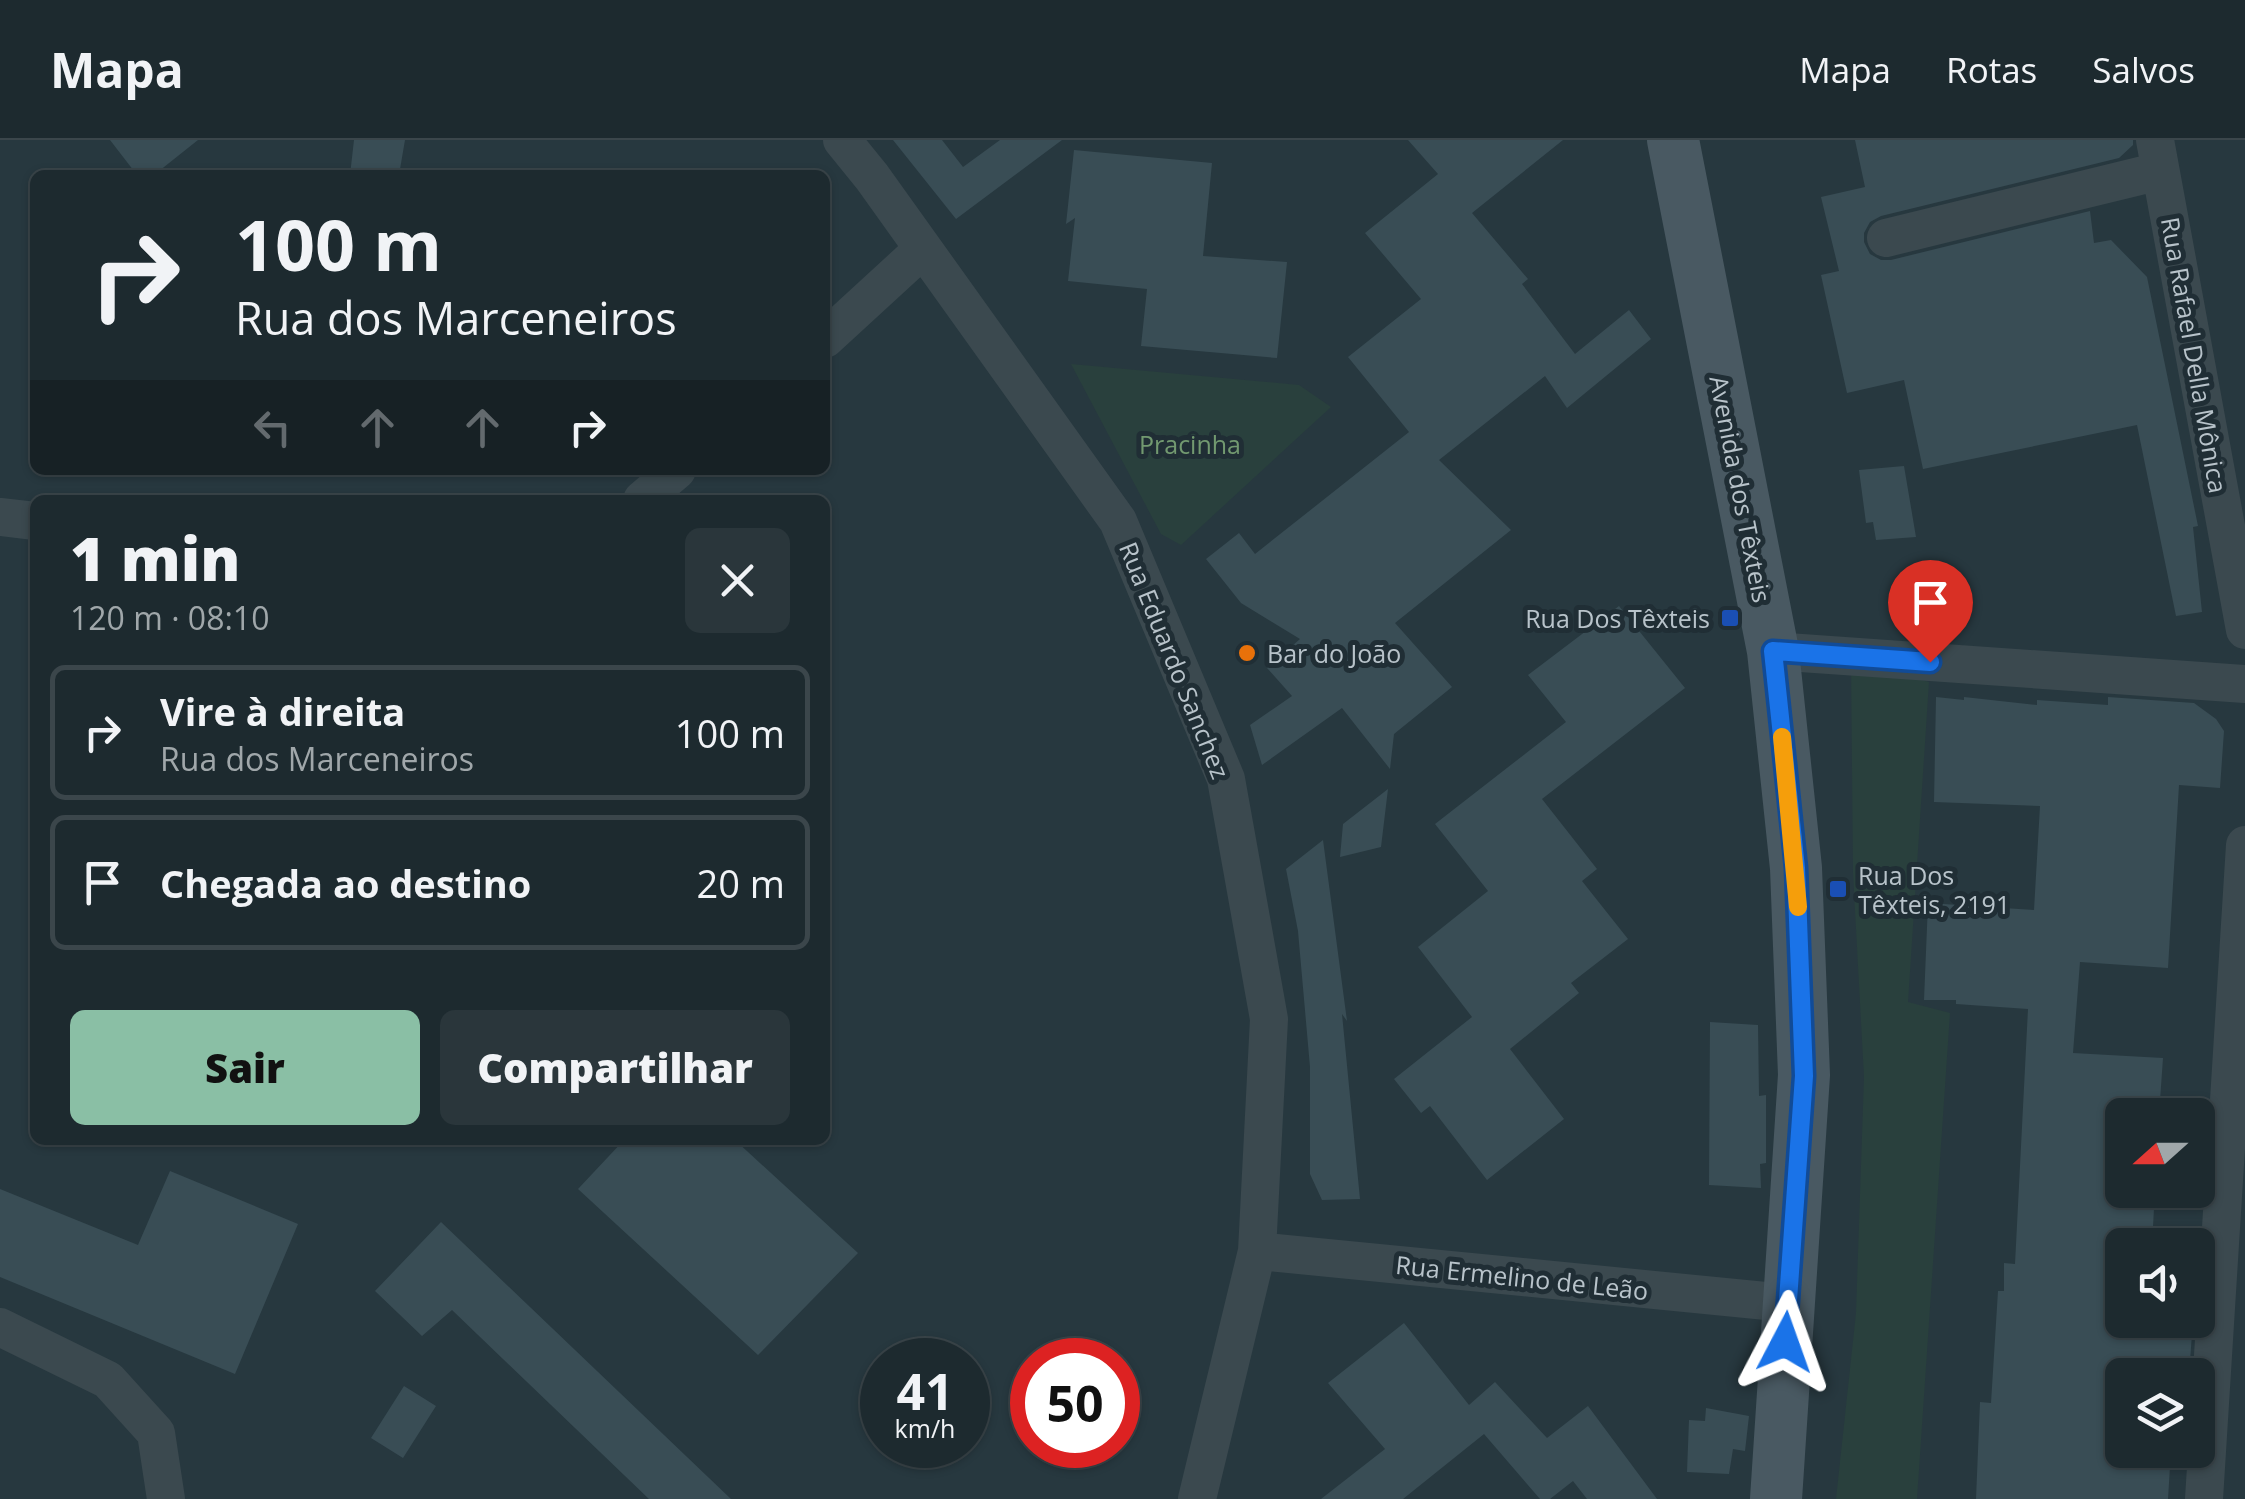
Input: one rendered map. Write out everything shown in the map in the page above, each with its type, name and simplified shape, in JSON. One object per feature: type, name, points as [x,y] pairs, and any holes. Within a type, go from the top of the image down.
[{"type":"main road","name":"Avenida dos Têxteis","points":[[1673,140],[1773,651],[1796,868],[1804,1076],[1776,1499]]},
{"type":"street","name":"Rua Eduardo Sanchez","points":[[842,140],[1118,522],[1226,779],[1269,1019],[1257,1251],[1197,1499]]},
{"type":"street","points":[[1886,238],[2158,156]]},
{"type":"street","name":"Rua Rafael Della Mônica","points":[[2158,156],[2245,630]]},
{"type":"street","points":[[830,334],[923,249]]},
{"type":"street","points":[[648,495],[672,475]]},
{"type":"street","points":[[0,517],[30,520]]},
{"type":"street","points":[[1773,651],[2245,684]]},
{"type":"street","points":[[2204,1499],[2245,846]]},
{"type":"street","name":"Rua Ermelino de Leão","points":[[1257,1251],[1788,1303]]},
{"type":"street","points":[[0,1327],[108,1380],[156,1433],[166,1499]]},
{"type":"green space","name":"Pracinha","points":[[1071,364],[1299,385],[1331,407],[1181,545],[1161,534]]},
{"type":"green space","points":[[1851,662],[1929,682],[1908,1002],[1950,1013],[1917,1499],[1836,1499],[1856,1313],[1864,1077],[1853,873]]},
{"type":"building","points":[[110,140],[198,140],[160,170],[133,170]]},
{"type":"building","points":[[354,140],[405,140],[400,170],[351,170]]},
{"type":"building","points":[[893,140],[942,140],[963,167],[1000,140],[1062,140],[956,219]]},
{"type":"building","points":[[1408,140],[1563,140],[1472,213],[1528,279],[1522,284],[1575,354],[1629,310],[1651,339],[1567,408],[1545,376],[1439,460],[1511,530],[1395,623],[1452,687],[1394,734],[1390,769],[1342,708],[1262,765],[1250,725],[1292,696],[1267,668],[1300,639],[1241,603],[1206,559],[1239,533],[1255,554],[1409,432],[1348,357],[1421,299],[1365,233],[1438,174]]},
{"type":"building","points":[[1855,140],[2133,140],[2133,145],[2119,158],[1881,216],[1870,222],[1864,242],[1870,254],[1891,260],[2090,211],[2094,243],[2111,240],[2147,277],[2198,526],[2193,527],[2202,612],[2176,616],[2137,425],[1923,469],[1904,380],[1847,393],[1821,275],[1839,271],[1821,197],[1865,187]]},
{"type":"building","points":[[1074,150],[1212,163],[1203,256],[1287,262],[1277,358],[1141,346],[1147,289],[1068,281],[1075,218],[1066,224]]},
{"type":"building","points":[[1904,466],[1916,537],[1876,540],[1873,522],[1866,523],[1859,470]]},
{"type":"building","points":[[1619,606],[1685,688],[1542,799],[1597,869],[1582,881],[1628,939],[1571,983],[1579,993],[1510,1049],[1564,1119],[1487,1180],[1430,1106],[1421,1113],[1394,1079],[1472,1017],[1418,947],[1488,891],[1435,824],[1566,722],[1528,675]]},
{"type":"building","points":[[1936,697],[2037,705],[2037,700],[2108,705],[2108,697],[2194,703],[2216,719],[2224,731],[2220,788],[2179,785],[2168,968],[2080,962],[2073,1053],[2163,1058],[2160,1098],[2105,1098],[2105,1208],[2154,1208],[2153,1228],[2105,1228],[2105,1338],[2192,1338],[2190,1358],[2105,1358],[2105,1468],[2170,1468],[2168,1499],[1976,1499],[1980,1402],[1991,1403],[1998,1291],[2004,1291],[2004,1263],[2015,1264],[2028,1009],[1924,1000],[1928,903],[2034,910],[2040,806],[1934,802]]},
{"type":"building","points":[[1388,789],[1381,847],[1340,857],[1343,824]]},
{"type":"building","points":[[1323,840],[1347,1021],[1342,1014],[1360,1199],[1322,1200],[1310,1174],[1310,1067],[1298,931],[1286,869]]},
{"type":"building","points":[[1710,1022],[1758,1025],[1759,1096],[1766,1095],[1766,1163],[1760,1164],[1761,1188],[1709,1185]]},
{"type":"building","points":[[619,1145],[740,1145],[858,1253],[758,1355],[578,1189]]},
{"type":"building","points":[[170,1171],[298,1224],[235,1374],[0,1277],[0,1189],[138,1245]]},
{"type":"building","points":[[441,1222],[731,1499],[649,1499],[452,1310],[422,1336],[375,1291]]},
{"type":"building","points":[[1404,1323],[1469,1405],[1495,1382],[1547,1438],[1588,1406],[1657,1499],[1587,1499],[1573,1481],[1550,1499],[1540,1499],[1484,1434],[1403,1499],[1321,1499],[1385,1449],[1328,1383]]},
{"type":"building","points":[[404,1386],[436,1406],[403,1458],[371,1438]]},
{"type":"building","points":[[1706,1408],[1749,1416],[1745,1451],[1733,1449],[1729,1474],[1687,1472],[1689,1420],[1705,1421]]},
{"type":"slow traffic","points":[[1782,737],[1798,907]]},
{"type":"place","name":"Rua Dos Têxteis","points":[[1730,618]]},
{"type":"place","name":"Bar do João","points":[[1247,653]]},
{"type":"place","name":"Rua Dos Têxteis, 2191","points":[[1838,889]]},
{"type":"route","points":[[1785,1342],[1804,1076],[1796,868],[1773,651],[1930,662]]}]
